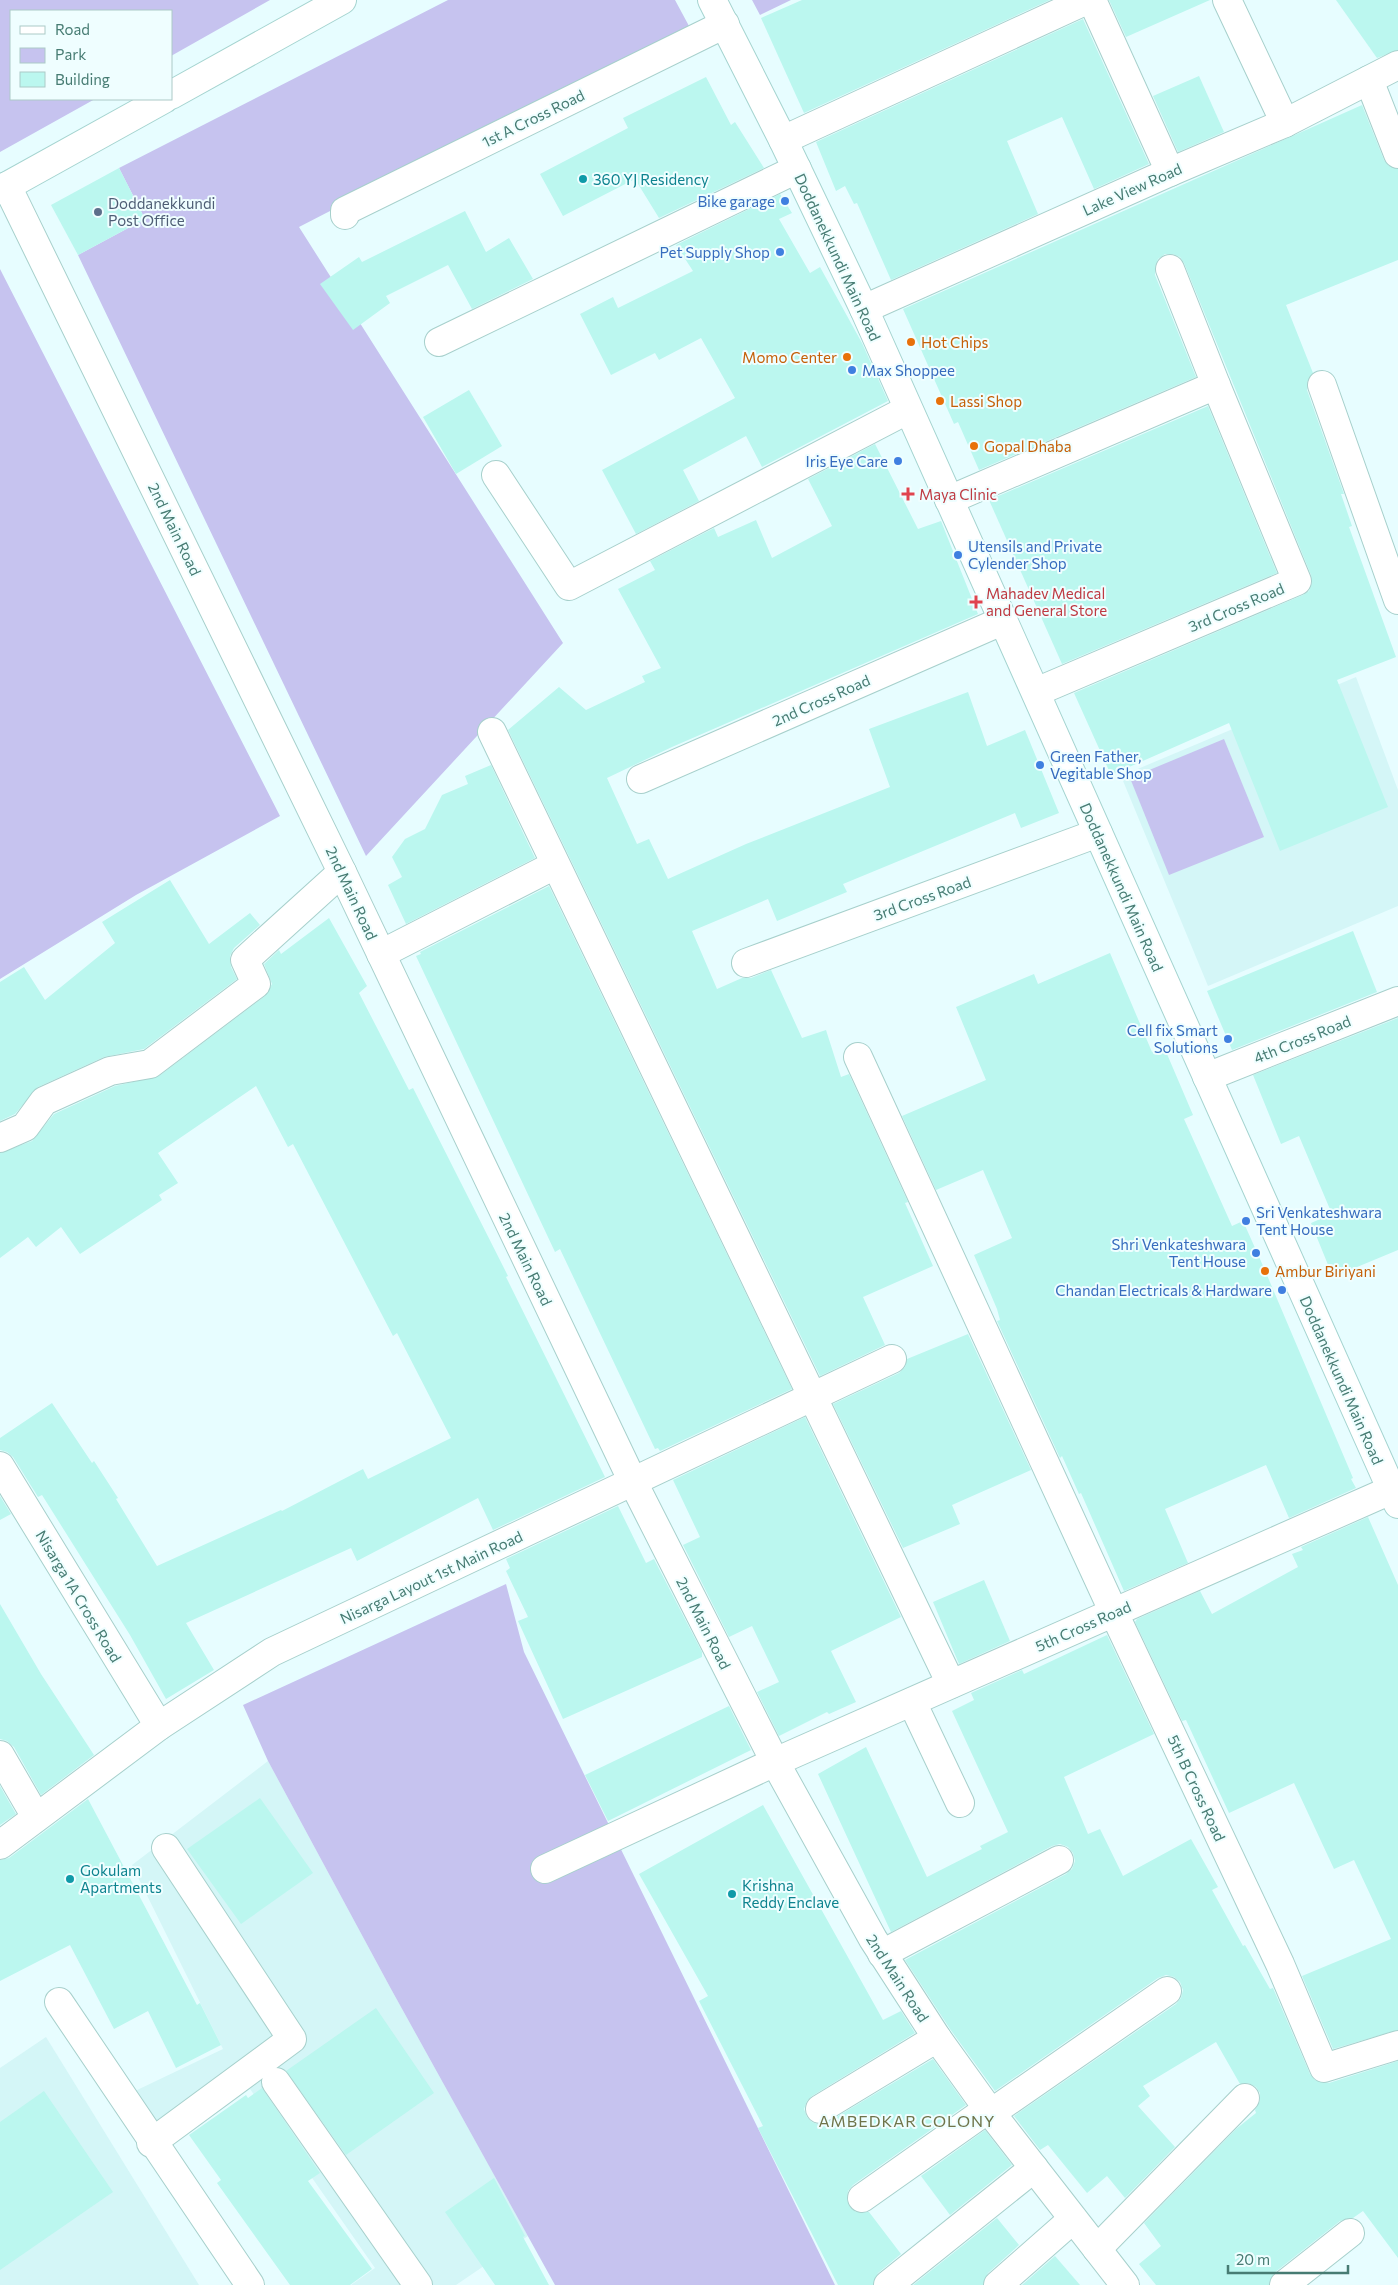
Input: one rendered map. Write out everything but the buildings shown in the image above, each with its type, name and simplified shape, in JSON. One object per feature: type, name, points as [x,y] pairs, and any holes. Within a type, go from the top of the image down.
[{"type":"street","points":[[172,94],[342,0]]},
{"type":"street","points":[[783,140],[1087,0]]},
{"type":"street","points":[[1092,0],[1170,172]]},
{"type":"street","points":[[1227,0],[1286,123]]},
{"type":"street","name":"Doddanekkundi Main Road","points":[[718,12],[783,140],[864,309],[907,410],[1036,692],[1395,1497]]},
{"type":"street","name":"1st A Cross Road","points":[[345,215],[345,211],[718,12]]},
{"type":"street","name":"Lake View Road","points":[[864,309],[1170,172],[1286,123],[1398,65]]},
{"type":"street","points":[[1369,80],[1398,154]]},
{"type":"street","points":[[3,188],[162,100]]},
{"type":"street","points":[[439,342],[797,169]]},
{"type":"street","name":"2nd Main Road","points":[[3,188],[342,872],[633,1482],[775,1762],[882,1954],[937,2038],[990,2111],[1125,2285]]},
{"type":"street","name":"3rd Cross Road","points":[[1036,692],[1297,580],[1216,386],[1170,269]]},
{"type":"street","points":[[1322,385],[1398,600]]},
{"type":"street","points":[[949,500],[1216,386]]},
{"type":"street","points":[[496,475],[569,586],[907,410]]},
{"type":"street","name":"2nd Cross Road","points":[[640,779],[1002,621]]},
{"type":"street","points":[[492,732],[951,1684]]},
{"type":"street","name":"3rd Cross Road","points":[[746,963],[1098,832]]},
{"type":"street","points":[[381,954],[556,866]]},
{"type":"street","points":[[0,1138],[25,1127],[44,1101],[110,1071],[150,1064],[256,984],[244,960],[342,872]]},
{"type":"street","name":"4th Cross Road","points":[[1207,1077],[1398,1001]]},
{"type":"street","name":"5th B Cross Road","points":[[858,1057],[1114,1613],[1280,1964],[1324,2068],[1398,2045]]},
{"type":"street","name":"Nisarga Layout 1st Main Road","points":[[0,1845],[159,1726],[272,1652],[892,1359]]},
{"type":"street","name":"Nisarga 1A Cross Road","points":[[0,1466],[159,1726]]},
{"type":"street","name":"5th Cross Road","points":[[545,1869],[775,1762],[951,1684],[1114,1613],[1395,1497]]},
{"type":"street","points":[[912,1702],[960,1803]]},
{"type":"street","points":[[0,1755],[36,1817]]},
{"type":"street","points":[[152,2143],[292,2039],[166,1848]]},
{"type":"street","points":[[882,1954],[1059,1860]]},
{"type":"street","points":[[862,2198],[1168,1990]]},
{"type":"street","points":[[59,2002],[152,2143],[250,2285]]},
{"type":"street","points":[[820,2109],[937,2038]]},
{"type":"street","points":[[276,2082],[418,2285]]},
{"type":"street","points":[[1097,2250],[1245,2098]]},
{"type":"street","points":[[888,2285],[1034,2168]]},
{"type":"street","points":[[998,2285],[1073,2219]]},
{"type":"street","points":[[1284,2285],[1350,2233]]},
{"type":"shaded area","points":[[1356,677],[1398,790],[1398,906],[1208,986],[1121,776]]},
{"type":"shaded area","points":[[268,1761],[391,1989],[528,2236],[456,2285],[351,2285],[375,2268],[250,2089],[174,2144],[135,2091],[223,2049],[132,1865]]},
{"type":"shaded area","points":[[46,2037],[199,2285],[0,2285],[0,2068]]},
{"type":"green space","points":[[0,0],[270,0],[172,55],[172,10],[10,10],[10,100],[93,100],[0,152]]},
{"type":"green space","points":[[448,0],[675,0],[689,26],[299,227],[563,643],[366,856],[78,255],[145,219],[119,168]]},
{"type":"green space","points":[[752,0],[791,0],[760,15]]},
{"type":"green space","points":[[0,269],[280,816],[136,895],[0,979]]},
{"type":"green space","points":[[1224,739],[1264,837],[1169,875],[1130,778]]},
{"type":"green space","points":[[506,1584],[524,1652],[835,2285],[555,2285],[391,1989],[268,1761],[243,1705]]},
{"type":"place","name":"360 YJ Residency","points":[[583,179]]},
{"type":"place","name":"Bike garage","points":[[785,201]]},
{"type":"place","name":"Doddanekkundi Post Office","points":[[98,212]]},
{"type":"place","name":"Pet Supply Shop","points":[[780,252]]},
{"type":"place","name":"Hot Chips","points":[[911,342]]},
{"type":"place","name":"Momo Center","points":[[847,357]]},
{"type":"place","name":"Max Shoppee","points":[[852,370]]},
{"type":"place","name":"Lassi Shop","points":[[940,401]]},
{"type":"place","name":"Gopal Dhaba","points":[[974,446]]},
{"type":"place","name":"Iris Eye Care","points":[[898,461]]},
{"type":"place","name":"Maya Clinic","points":[[908,494]]},
{"type":"place","name":"Utensils and Private Cylender Shop","points":[[958,555]]},
{"type":"place","name":"Mahadev Medical and General Store","points":[[976,602]]},
{"type":"place","name":"Green Father, Vegitable Shop","points":[[1040,765]]},
{"type":"place","name":"Cell fix Smart Solutions","points":[[1228,1039]]},
{"type":"place","name":"Sri Venkateshwara Tent House","points":[[1246,1221]]},
{"type":"place","name":"Shri Venkateshwara Tent House","points":[[1256,1253]]},
{"type":"place","name":"Ambur Biriyani","points":[[1265,1271]]},
{"type":"place","name":"Chandan Electricals & Hardware","points":[[1282,1290]]},
{"type":"place","name":"Gokulam Apartments","points":[[70,1879]]},
{"type":"place","name":"Krishna Reddy Enclave","points":[[732,1894]]},
{"type":"district","name":"AMBEDKAR COLONY","points":[[907,2120]]}]
